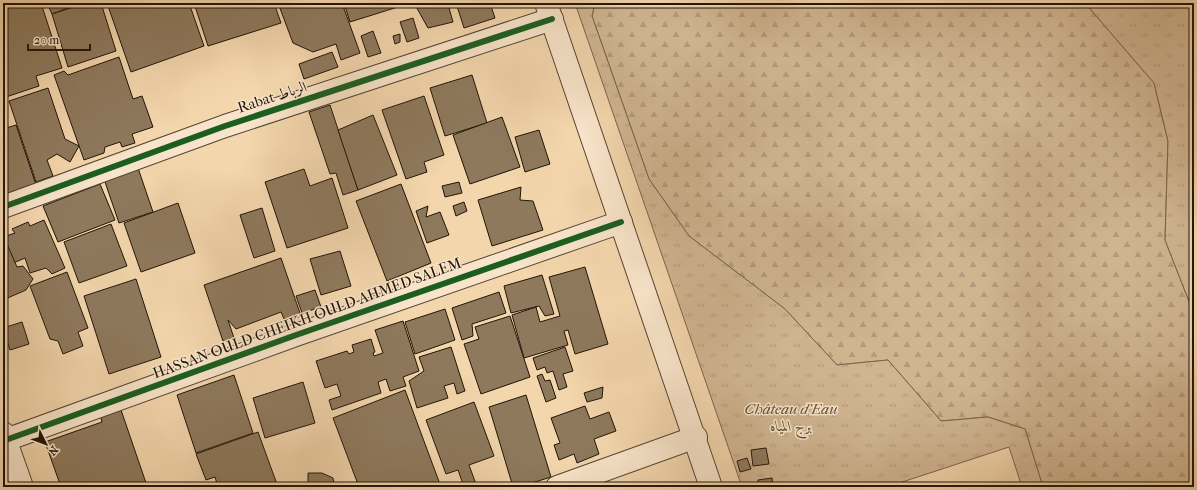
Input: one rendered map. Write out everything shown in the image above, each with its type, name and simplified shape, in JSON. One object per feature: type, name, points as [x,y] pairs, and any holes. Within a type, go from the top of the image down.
[{"type":"street","name":"Rabat الرباط","points":[[3,207],[549,11]]},
{"type":"street","points":[[549,11],[696,437],[711,487]]},
{"type":"street","name":"HASSAN OULD CHEIKH OULD AHMED SALEM","points":[[4,438],[621,222]]},
{"type":"street","points":[[557,487],[696,437]]},
{"type":"street","points":[[4,438],[22,487]]},
{"type":"green space","name":"Château d'Eau برج المياه","points":[[575,3],[595,3],[592,16],[649,179],[689,236],[785,309],[837,365],[888,360],[941,421],[988,417],[1025,429],[1043,487],[1022,487],[1009,447],[887,487],[742,487]]},
{"type":"green space","points":[[595,3],[892,3],[913,8],[914,3],[1085,3],[1154,83],[1168,141],[1165,240],[1194,314],[1191,385],[1194,396],[1194,487],[1043,487],[1025,429],[988,417],[941,421],[888,360],[837,365],[785,309],[689,236],[649,179],[592,16]]},
{"type":"green space","points":[[1085,3],[1194,3],[1194,314],[1165,240],[1168,141],[1154,83]]},
{"type":"building","points":[[3,3],[41,3],[62,68],[36,76],[39,86],[3,98]]},
{"type":"building","points":[[47,3],[81,3],[52,14]]},
{"type":"building","points":[[86,3],[101,3],[116,51],[68,67],[52,14]]},
{"type":"building","points":[[107,3],[189,3],[204,46],[131,72]]},
{"type":"building","points":[[194,3],[274,3],[281,23],[208,46]]},
{"type":"building","points":[[278,3],[342,3],[360,53],[341,60],[336,44],[313,52],[293,43]]},
{"type":"building","points":[[344,3],[400,3],[401,6],[350,22]]},
{"type":"building","points":[[414,3],[454,3],[455,7],[449,8],[453,22],[428,28]]},
{"type":"building","points":[[456,3],[490,3],[495,18],[464,28]]},
{"type":"building","points":[[413,18],[419,38],[407,42],[400,22]]},
{"type":"building","points":[[373,31],[381,53],[368,57],[361,36]]},
{"type":"building","points":[[400,34],[400,42],[395,44],[393,36]]},
{"type":"building","points":[[332,52],[338,67],[304,79],[299,64]]},
{"type":"building","points":[[119,57],[133,99],[142,96],[153,127],[132,134],[135,143],[122,147],[120,142],[105,147],[104,153],[84,160],[54,75],[64,71],[68,75]]},
{"type":"building","points":[[472,75],[487,123],[445,136],[430,88]]},
{"type":"building","points":[[48,88],[65,139],[79,146],[70,162],[57,154],[47,160],[53,176],[36,182],[9,101]]},
{"type":"building","points":[[424,96],[444,155],[424,162],[427,172],[406,179],[382,110]]},
{"type":"building","points":[[330,105],[358,190],[343,195],[336,173],[330,174],[309,112]]},
{"type":"building","points":[[373,115],[397,175],[358,190],[338,130]]},
{"type":"building","points":[[502,117],[520,167],[470,184],[453,135]]},
{"type":"building","points":[[16,125],[37,188],[3,199],[3,129]]},
{"type":"building","points":[[539,130],[550,164],[525,172],[515,137]]},
{"type":"building","points":[[138,168],[153,212],[119,223],[104,179]]},
{"type":"building","points":[[304,169],[310,186],[332,178],[348,228],[287,248],[265,182]]},
{"type":"building","points":[[459,182],[462,193],[445,197],[442,186]]},
{"type":"building","points":[[100,184],[115,220],[58,242],[43,206]]},
{"type":"building","points":[[401,184],[431,263],[387,281],[356,201]]},
{"type":"building","points":[[521,187],[520,200],[533,201],[543,230],[492,246],[478,200]]},
{"type":"building","points":[[464,202],[467,211],[456,216],[453,206]]},
{"type":"building","points":[[178,203],[195,253],[141,272],[124,223]]},
{"type":"building","points":[[428,206],[426,217],[440,212],[449,235],[427,243],[416,211]]},
{"type":"building","points":[[262,208],[275,251],[254,258],[240,215]]},
{"type":"building","points":[[44,220],[65,268],[52,274],[46,268],[30,273],[25,258],[11,264],[3,237],[15,233],[12,229],[28,222],[30,226]]},
{"type":"building","points":[[111,224],[127,266],[79,283],[64,242]]},
{"type":"building","points":[[3,235],[17,267],[23,266],[33,279],[26,290],[3,300]]},
{"type":"building","points":[[340,251],[351,286],[321,295],[310,259]]},
{"type":"building","points":[[281,258],[301,316],[285,321],[281,312],[236,329],[228,320],[234,338],[223,341],[204,285]]},
{"type":"building","points":[[585,267],[608,344],[575,354],[568,330],[564,331],[568,345],[524,358],[512,315],[536,307],[540,322],[560,316],[549,277]]},
{"type":"building","points":[[67,272],[88,328],[78,332],[83,346],[63,354],[58,341],[50,339],[30,286]]},
{"type":"building","points":[[542,275],[554,314],[545,316],[539,306],[511,313],[504,286]]},
{"type":"building","points":[[136,279],[161,357],[109,374],[84,296]]},
{"type":"building","points":[[315,290],[321,307],[302,313],[296,296]]},
{"type":"building","points":[[499,292],[506,313],[472,324],[473,336],[462,340],[452,308]]},
{"type":"building","points":[[445,309],[455,340],[415,354],[405,322]]},
{"type":"building","points":[[510,316],[530,377],[481,394],[464,344],[479,339],[475,327]]},
{"type":"building","points":[[403,321],[419,371],[403,377],[406,386],[390,391],[386,379],[378,382],[381,393],[332,410],[329,400],[341,396],[337,384],[325,388],[316,361],[347,351],[349,354],[354,352],[352,345],[371,339],[375,352],[373,353],[374,356],[383,353],[375,330]]},
{"type":"building","points":[[22,322],[29,344],[10,350],[3,328]]},
{"type":"building","points":[[451,347],[465,391],[457,394],[454,383],[444,386],[448,398],[417,408],[409,381],[424,371],[419,357]]},
{"type":"building","points":[[565,347],[573,371],[563,374],[567,387],[559,390],[553,371],[547,373],[545,367],[537,370],[533,358]]},
{"type":"building","points":[[542,374],[545,381],[550,380],[556,398],[546,402],[537,376]]},
{"type":"building","points":[[234,375],[253,433],[196,453],[177,395]]},
{"type":"building","points":[[303,382],[315,423],[265,438],[253,398]]},
{"type":"building","points":[[603,387],[602,398],[587,402],[584,393]]},
{"type":"building","points":[[405,390],[441,487],[359,487],[333,418]]},
{"type":"building","points":[[526,395],[551,477],[519,487],[513,487],[489,407]]},
{"type":"building","points":[[474,402],[494,456],[469,465],[477,487],[464,487],[458,470],[446,474],[426,420]]},
{"type":"building","points":[[585,406],[590,419],[609,412],[616,431],[594,439],[599,454],[577,463],[574,454],[559,460],[554,445],[560,443],[551,418]]},
{"type":"building","points":[[120,407],[146,483],[136,487],[61,487],[45,442],[102,422],[100,414]]},
{"type":"building","points":[[258,432],[278,487],[232,487],[231,485],[218,487],[215,477],[206,480],[196,454]]},
{"type":"building","points":[[766,448],[769,464],[753,466],[751,450]]},
{"type":"building","points":[[747,458],[751,469],[740,472],[737,461]]},
{"type":"building","points":[[308,473],[322,473],[333,478],[335,487],[325,487],[323,483],[308,483]]},
{"type":"building","points":[[772,478],[773,487],[758,487],[758,480]]},
{"type":"cycle path","points":[[3,207],[225,126],[552,19]]},
{"type":"cycle path","points":[[3,441],[296,335],[621,222]]}]
